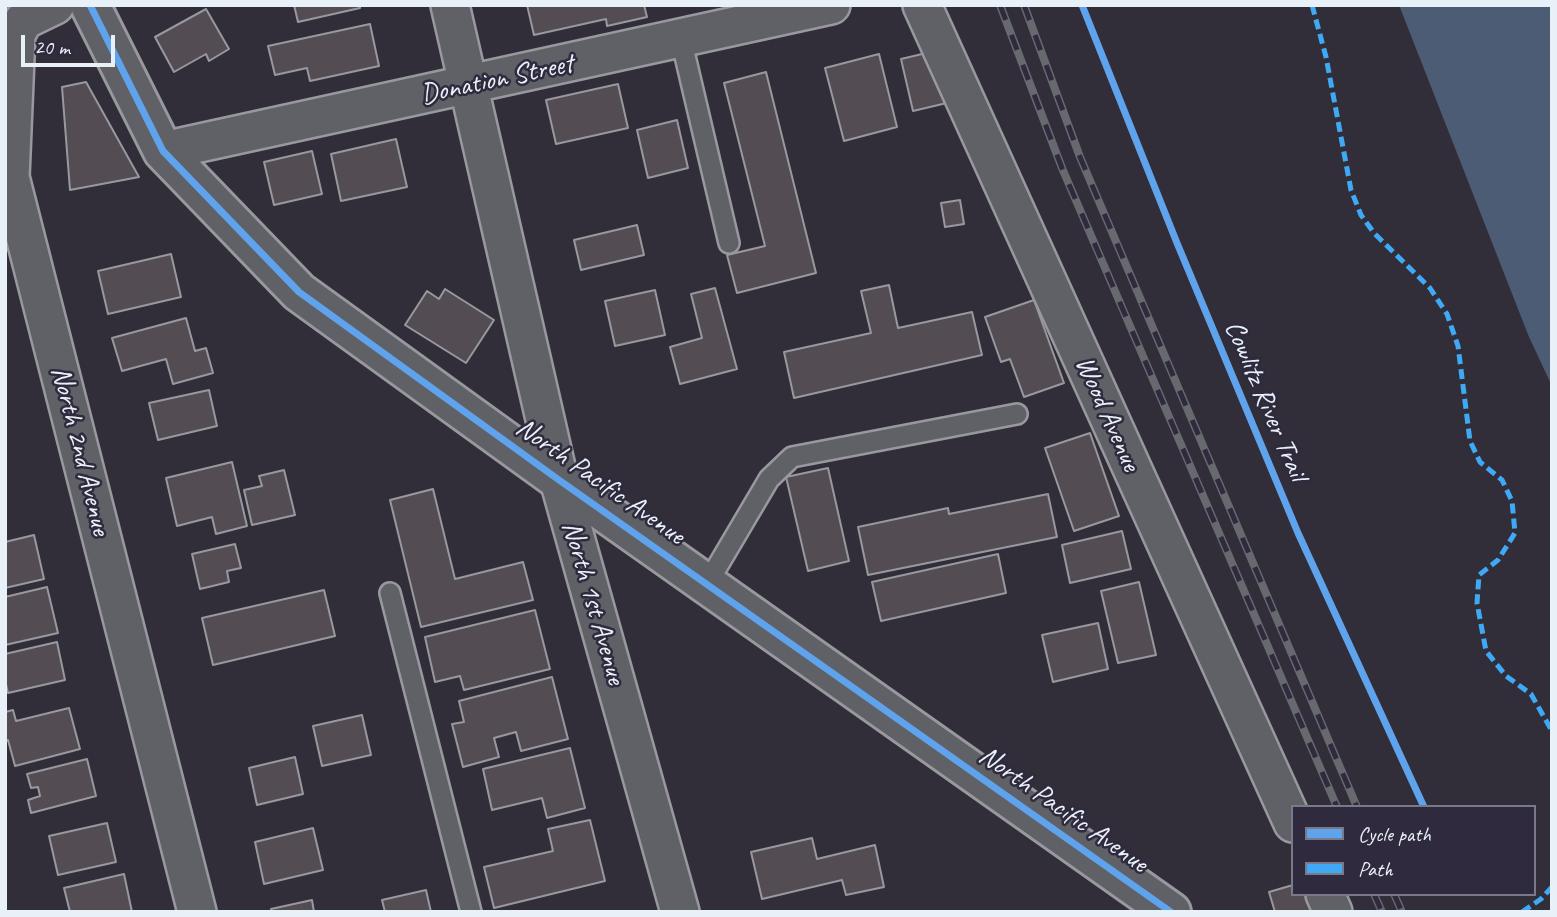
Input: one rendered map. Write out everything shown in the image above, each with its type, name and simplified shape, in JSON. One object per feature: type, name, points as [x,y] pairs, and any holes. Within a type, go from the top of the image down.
[{"type":"street","name":"North 2nd Avenue","points":[[55,5],[24,20],[16,34],[8,177],[197,912]]},
{"type":"street","name":"North Pacific Avenue","points":[[90,5],[163,151],[299,292],[559,480],[1171,912]]},
{"type":"street","name":"North 1st Avenue","points":[[450,5],[559,480],[680,912]]},
{"type":"street","name":"Donation Street","points":[[163,151],[831,5]]},
{"type":"street","name":"Wood Avenue","points":[[922,5],[1291,819]]},
{"type":"street","points":[[1326,896],[1333,912]]},
{"type":"lane","points":[[681,39],[729,243]]},
{"type":"lane","points":[[707,584],[769,479],[792,457],[1017,414]]},
{"type":"lane","points":[[390,593],[471,912]]},
{"type":"water","points":[[1399,5],[1552,5],[1552,386],[1529,337]]},
{"type":"building","points":[[294,5],[360,5],[360,8],[298,22]]},
{"type":"building","points":[[527,5],[644,5],[647,17],[607,26],[606,19],[534,35]]},
{"type":"building","points":[[206,9],[229,49],[209,61],[206,54],[174,72],[155,37]]},
{"type":"building","points":[[370,24],[379,66],[310,81],[307,68],[275,75],[268,46]]},
{"type":"building","points":[[939,50],[951,102],[913,111],[901,59]]},
{"type":"building","points":[[879,54],[897,127],[844,141],[825,68]]},
{"type":"building","points":[[766,72],[816,273],[737,293],[727,255],[765,246],[724,83]]},
{"type":"building","points":[[86,82],[139,177],[70,190],[62,87]]},
{"type":"building","points":[[618,84],[628,128],[556,144],[546,100]]},
{"type":"building","points":[[677,120],[688,168],[648,178],[637,130]]},
{"type":"building","points":[[396,139],[407,187],[341,201],[331,154]]},
{"type":"building","points":[[312,151],[322,194],[274,205],[264,162]]},
{"type":"building","points":[[960,200],[964,224],[945,227],[941,203]]},
{"type":"building","points":[[637,225],[644,255],[581,270],[574,240]]},
{"type":"building","points":[[171,254],[181,297],[108,314],[98,271]]},
{"type":"building","points":[[889,285],[898,328],[972,312],[982,355],[794,398],[784,352],[871,333],[861,291]]},
{"type":"building","points":[[715,288],[737,369],[680,384],[670,347],[702,338],[691,294]]},
{"type":"building","points":[[445,289],[494,320],[466,363],[405,325],[427,291],[439,299]]},
{"type":"building","points":[[655,290],[665,335],[615,346],[605,301]]},
{"type":"building","points":[[1034,300],[1064,383],[1024,397],[1010,359],[1001,362],[985,317]]},
{"type":"building","points":[[186,318],[195,351],[206,348],[213,373],[173,384],[166,359],[122,371],[112,338]]},
{"type":"building","points":[[209,390],[217,426],[158,440],[149,403]]},
{"type":"building","points":[[1090,433],[1119,516],[1074,531],[1045,448]]},
{"type":"building","points":[[232,462],[247,526],[216,534],[212,517],[177,526],[166,478]]},
{"type":"building","points":[[828,468],[849,561],[808,571],[786,477]]},
{"type":"building","points":[[284,470],[295,515],[252,525],[244,490],[262,486],[259,476]]},
{"type":"building","points":[[433,489],[455,579],[523,562],[533,600],[421,627],[390,500]]},
{"type":"building","points":[[1048,494],[1057,537],[868,575],[858,527],[948,508],[949,514]]},
{"type":"building","points":[[1122,531],[1131,569],[1070,583],[1062,545]]},
{"type":"building","points":[[34,535],[44,579],[5,588],[5,542]]},
{"type":"building","points":[[235,544],[241,568],[227,571],[229,582],[200,589],[192,554]]},
{"type":"building","points":[[998,554],[1006,593],[881,621],[872,582]]},
{"type":"building","points":[[1139,582],[1156,655],[1118,663],[1101,591]]},
{"type":"building","points":[[47,587],[58,633],[5,645],[5,597]]},
{"type":"building","points":[[324,590],[335,636],[213,665],[202,618]]},
{"type":"building","points":[[535,610],[550,669],[464,690],[460,676],[435,682],[425,637]]},
{"type":"building","points":[[1098,623],[1108,669],[1053,682],[1042,635]]},
{"type":"building","points":[[57,642],[65,680],[8,693],[5,654]]},
{"type":"building","points":[[552,677],[568,739],[521,751],[516,732],[494,738],[499,757],[463,767],[452,724],[464,722],[459,701]]},
{"type":"building","points":[[69,708],[80,749],[15,766],[8,740],[5,741],[5,712],[13,710],[16,721]]},
{"type":"building","points":[[362,715],[371,755],[322,766],[313,726]]},
{"type":"building","points":[[570,748],[585,808],[547,818],[542,798],[492,810],[483,769]]},
{"type":"building","points":[[295,757],[303,794],[257,805],[249,768]]},
{"type":"building","points":[[87,759],[96,796],[31,813],[28,800],[40,796],[38,787],[31,788],[27,774]]},
{"type":"building","points":[[590,820],[605,881],[494,908],[484,867],[553,851],[548,829]]},
{"type":"building","points":[[107,823],[116,862],[58,875],[49,836]]},
{"type":"building","points":[[313,828],[323,870],[264,884],[255,842]]},
{"type":"building","points":[[812,838],[817,859],[875,845],[884,887],[846,895],[842,880],[762,899],[751,852]]},
{"type":"building","points":[[124,874],[132,912],[70,912],[64,888]]},
{"type":"building","points":[[1291,886],[1291,896],[1308,896],[1312,912],[1275,912],[1269,892]]},
{"type":"building","points":[[426,890],[431,912],[385,912],[382,900]]},
{"type":"building","points":[[312,900],[314,912],[272,912],[271,909]]},
{"type":"railway","points":[[1000,5],[1062,168],[1336,805]]},
{"type":"railway","points":[[1024,5],[1080,157],[1356,805]]},
{"type":"railway","points":[[1375,896],[1382,912]]},
{"type":"railway","points":[[1395,896],[1402,912]]},
{"type":"marked path","points":[[1312,5],[1326,57],[1351,190],[1361,215],[1374,233],[1430,288],[1447,314],[1458,346],[1470,441],[1480,462],[1502,480],[1512,501],[1515,533],[1498,560],[1479,575],[1477,603],[1486,651],[1506,676],[1531,694],[1552,731]]},
{"type":"marked path","points":[[1522,912],[1541,899],[1552,887]]},
{"type":"cycle path","points":[[90,5],[163,151],[299,292],[559,480],[1171,912]]},
{"type":"cycle path","name":"Cowlitz River Trail","points":[[1082,5],[1177,243],[1298,533],[1423,805]]}]
